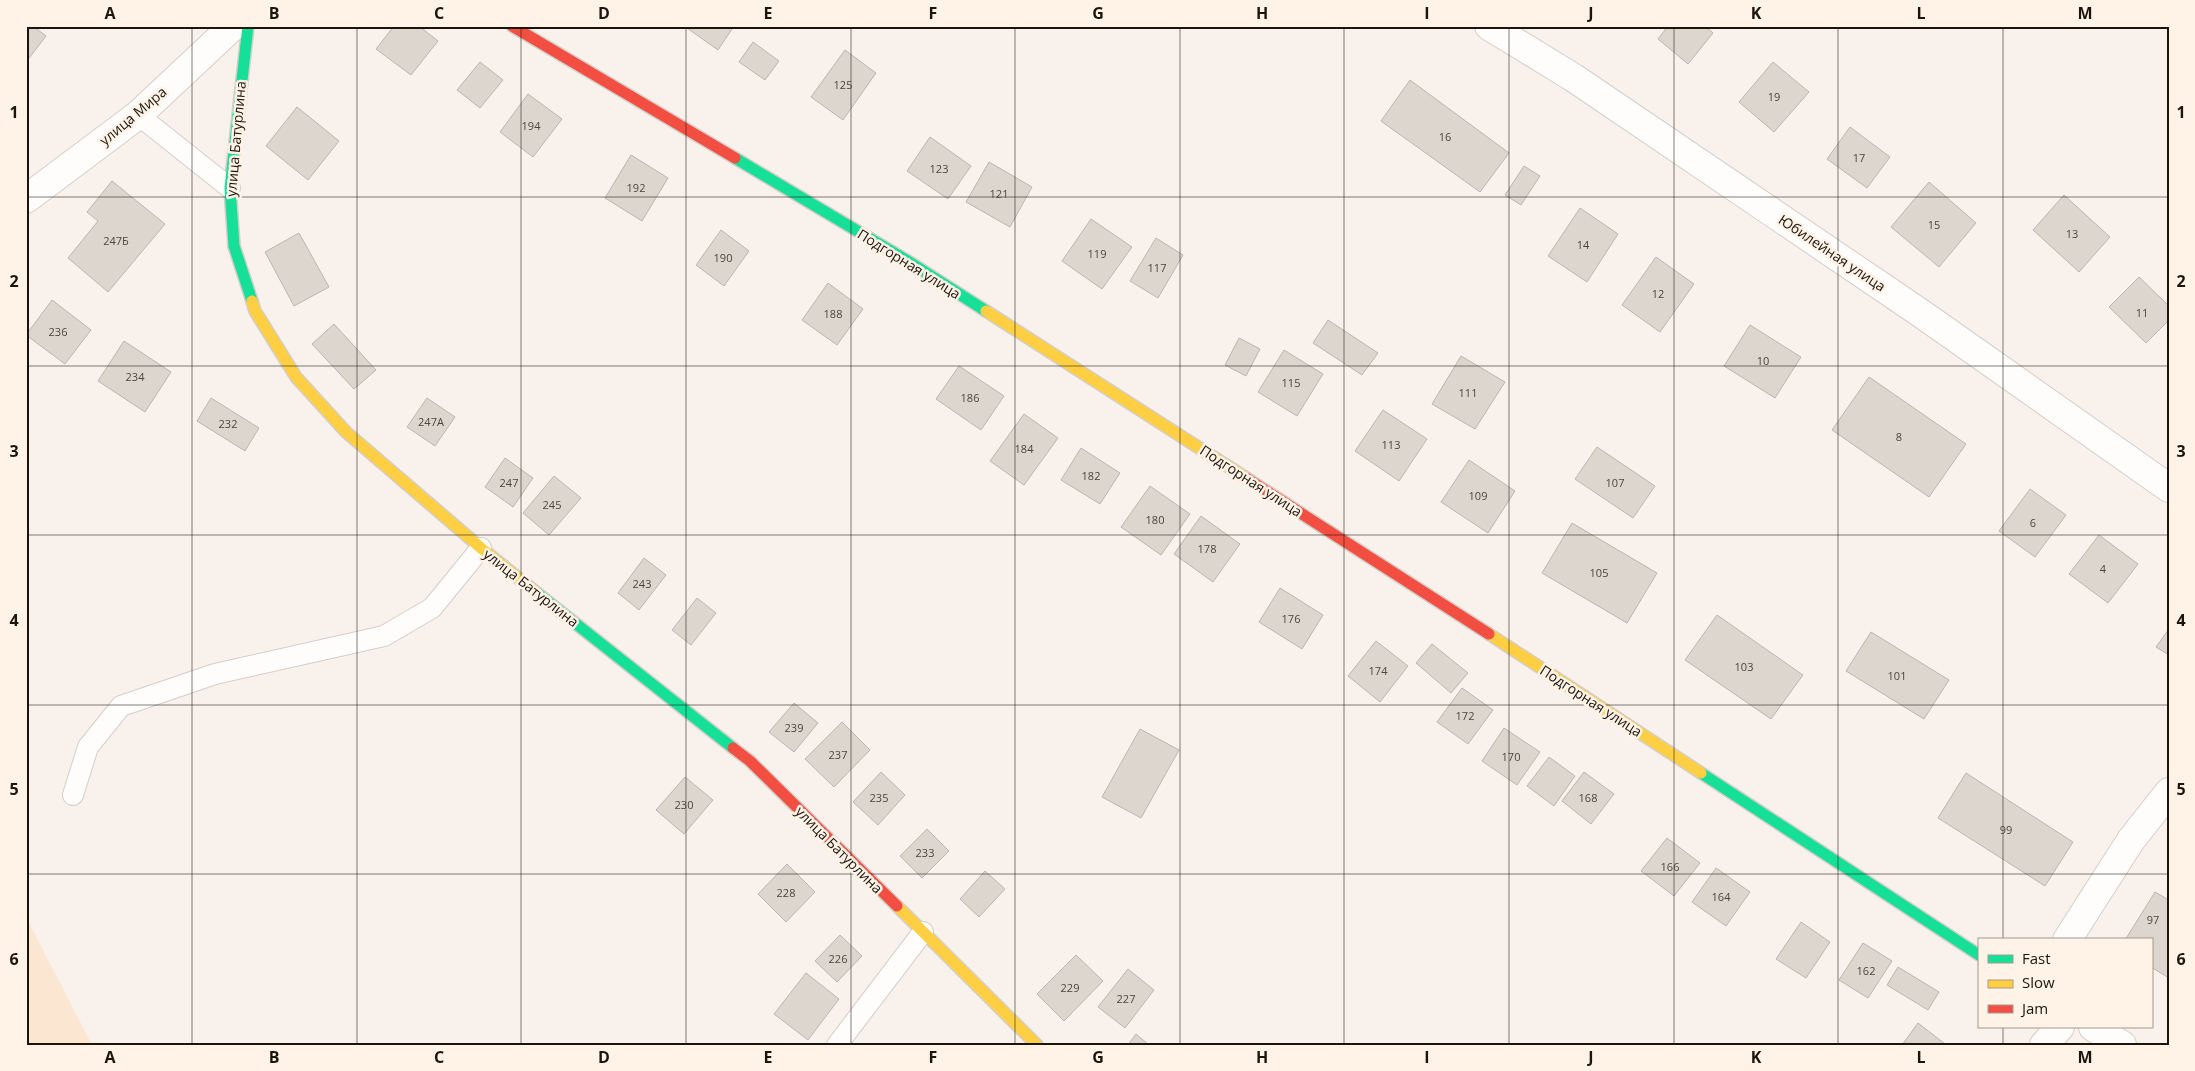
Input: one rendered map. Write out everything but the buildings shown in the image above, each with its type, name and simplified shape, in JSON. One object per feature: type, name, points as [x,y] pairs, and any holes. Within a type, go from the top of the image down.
[{"type":"street","name":"улица Мира","points":[[26,199],[138,115],[233,26]]},
{"type":"street","name":"улица Батурлина","points":[[248,26],[230,188],[234,246],[255,311],[296,377],[346,432],[481,548],[750,761],[1038,1045]]},
{"type":"street","name":"Подгорная улица","points":[[512,26],[906,260],[1494,637],[1978,954]]},
{"type":"street","name":"Юбилейная улица","points":[[1489,26],[1574,78],[1919,312],[2169,488]]},
{"type":"street","points":[[2069,938],[2130,840],[2169,792]]},
{"type":"street","points":[[2044,1045],[2059,1028]]},
{"type":"street","points":[[2095,1028],[2122,1045]]},
{"type":"lane","points":[[138,115],[230,188]]},
{"type":"lane","points":[[73,796],[88,747],[121,706],[215,674],[384,636],[432,608],[481,548]]},
{"type":"lane","points":[[837,1045],[923,932]]},
{"type":"shaded area","points":[[26,917],[92,1045],[26,1045]]},
{"type":"traffic: fast","points":[[248,26],[230,188],[234,246],[252,301]]},
{"type":"traffic: fast","points":[[735,158],[906,260],[986,311]]},
{"type":"traffic: fast","points":[[537,593],[733,748]]},
{"type":"traffic: fast","points":[[1701,773],[1978,954]]},
{"type":"traffic: slow","points":[[252,301],[255,311],[296,377],[346,432],[481,548],[537,593]]},
{"type":"traffic: slow","points":[[986,311],[1246,478]]},
{"type":"traffic: slow","points":[[1489,634],[1701,773]]},
{"type":"traffic: slow","points":[[897,906],[1037,1045]]},
{"type":"traffic: jam","points":[[512,26],[735,158]]},
{"type":"traffic: jam","points":[[1246,478],[1489,634]]},
{"type":"traffic: jam","points":[[733,748],[750,761],[897,906]]}]
